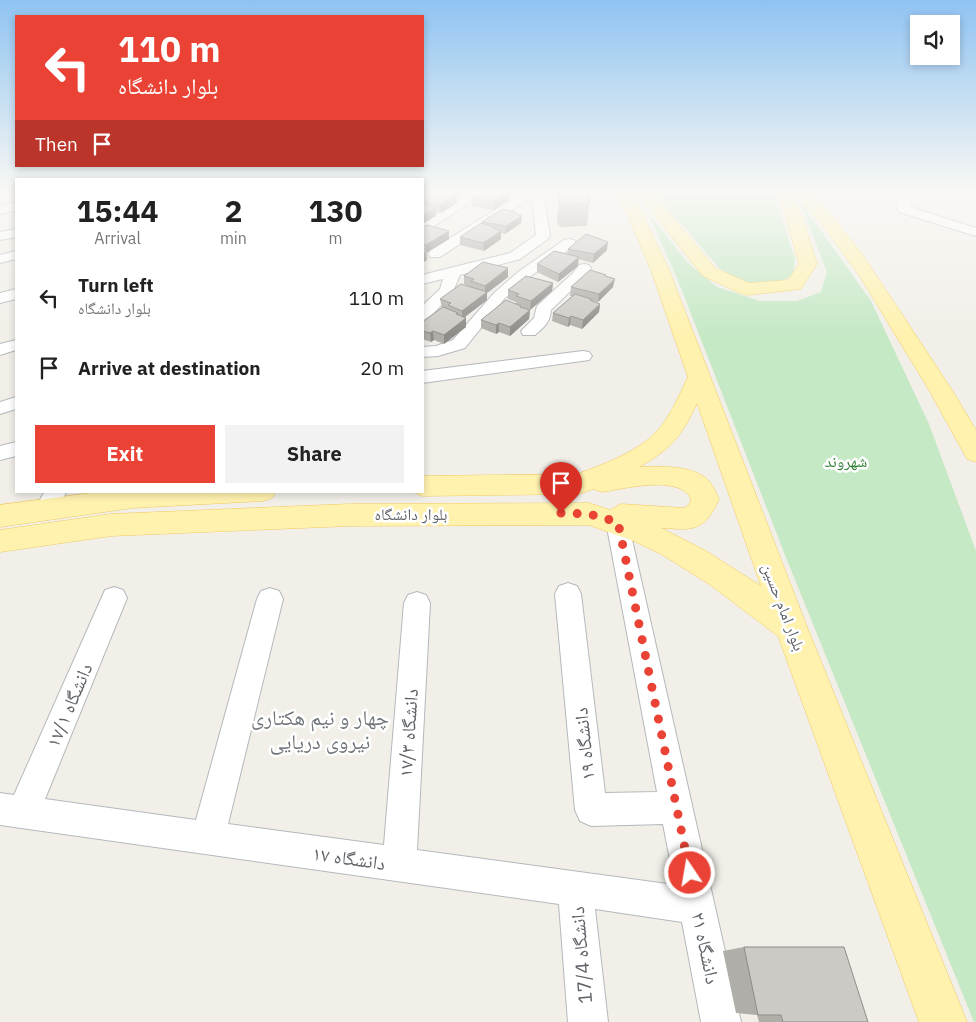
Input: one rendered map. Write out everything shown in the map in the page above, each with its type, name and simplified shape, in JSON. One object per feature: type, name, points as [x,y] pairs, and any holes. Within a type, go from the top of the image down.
[{"type":"main road","name":"بلوار امام حسین","points":[[646,240],[700,375],[791,627],[943,1022]]},
{"type":"main road","points":[[683,240],[709,272],[747,289],[794,285],[808,264],[801,240]]},
{"type":"main road","points":[[842,240],[864,267],[952,407],[976,453]]},
{"type":"main road","name":"بلوار دانشگاه","points":[[424,486],[579,484],[610,472],[652,449],[674,427],[700,375]]},
{"type":"main road","points":[[952,407],[976,425]]},
{"type":"main road","points":[[579,484],[660,476],[681,478],[698,487],[705,499],[700,512],[688,519],[603,518]]},
{"type":"main road","points":[[0,516],[50,500],[235,493]]},
{"type":"main road","points":[[230,520],[255,493]]},
{"type":"main road","name":"بلوار دانشگاه","points":[[0,541],[111,525],[349,515],[603,518],[670,544],[703,563],[791,627]]},
{"type":"street","points":[[435,254],[457,240]]},
{"type":"street","points":[[424,279],[515,256],[538,240]]},
{"type":"street","points":[[424,352],[438,351],[459,344],[499,296],[523,275],[568,243]]},
{"type":"street","points":[[0,259],[15,255]]},
{"type":"street","points":[[487,263],[565,289]]},
{"type":"street","points":[[529,331],[542,320],[543,309],[580,276],[584,268]]},
{"type":"street","points":[[424,314],[447,291],[453,272]]},
{"type":"street","points":[[0,298],[15,294]]},
{"type":"street","points":[[0,350],[15,345]]},
{"type":"street","points":[[424,377],[583,356]]},
{"type":"street","points":[[0,408],[15,403]]},
{"type":"street","points":[[0,453],[15,449]]},
{"type":"street","name":"دانشگاه ۲۱","points":[[603,518],[677,807],[721,1022]]},
{"type":"street","name":"دانشگاه ۱۹","points":[[568,594],[591,810],[677,807]]},
{"type":"street","name":"دانشگاه ۱۷/۱","points":[[12,811],[114,598]]},
{"type":"street","points":[[208,838],[270,599]]},
{"type":"street","name":"دانشگاه ۱۷/۳","points":[[399,864],[417,603]]},
{"type":"street","name":"دانشگاه ۱۷","points":[[12,811],[697,906]]},
{"type":"street","name":"دانشگاه 17/4","points":[[575,889],[588,1022]]},
{"type":"green space","name":"شهروند","points":[[660,240],[669,240],[687,262],[717,287],[760,301],[797,301],[821,292],[827,272],[814,240],[827,240],[871,301],[929,424],[976,551],[976,1022],[974,1022],[785,555],[679,283]]},
{"type":"green space","points":[[695,240],[789,240],[795,259],[793,275],[773,286],[744,282],[720,269]]},
{"type":"building","points":[[424,240],[435,240],[424,244]]},
{"type":"building","points":[[470,240],[488,240],[483,243]]},
{"type":"building","points":[[579,240],[602,240],[608,242],[594,254],[568,249]]},
{"type":"building","points":[[554,251],[579,257],[559,274],[537,264]]},
{"type":"building","points":[[483,262],[508,268],[485,286],[471,281],[474,279],[464,276]]},
{"type":"building","points":[[590,270],[615,279],[599,294],[571,287]]},
{"type":"building","points":[[526,276],[553,283],[531,301],[516,296],[519,294],[508,290]]},
{"type":"building","points":[[461,284],[487,292],[462,311],[448,305],[451,303],[440,299]]},
{"type":"building","points":[[575,294],[600,304],[583,320],[553,313]]},
{"type":"building","points":[[506,300],[530,310],[510,327],[481,320]]},
{"type":"building","points":[[443,307],[466,318],[444,335],[433,331],[430,333],[424,332],[424,321]]},
{"type":"building","points":[[744,947],[844,947],[868,1022],[783,1022],[781,1015],[758,1015]]},
{"type":"district","name":"چهار و نیم هکتاری نیروی دریایی","points":[[320,729]]},
{"type":"route","points":[[561,513],[589,514],[618,522],[690,873]]}]
